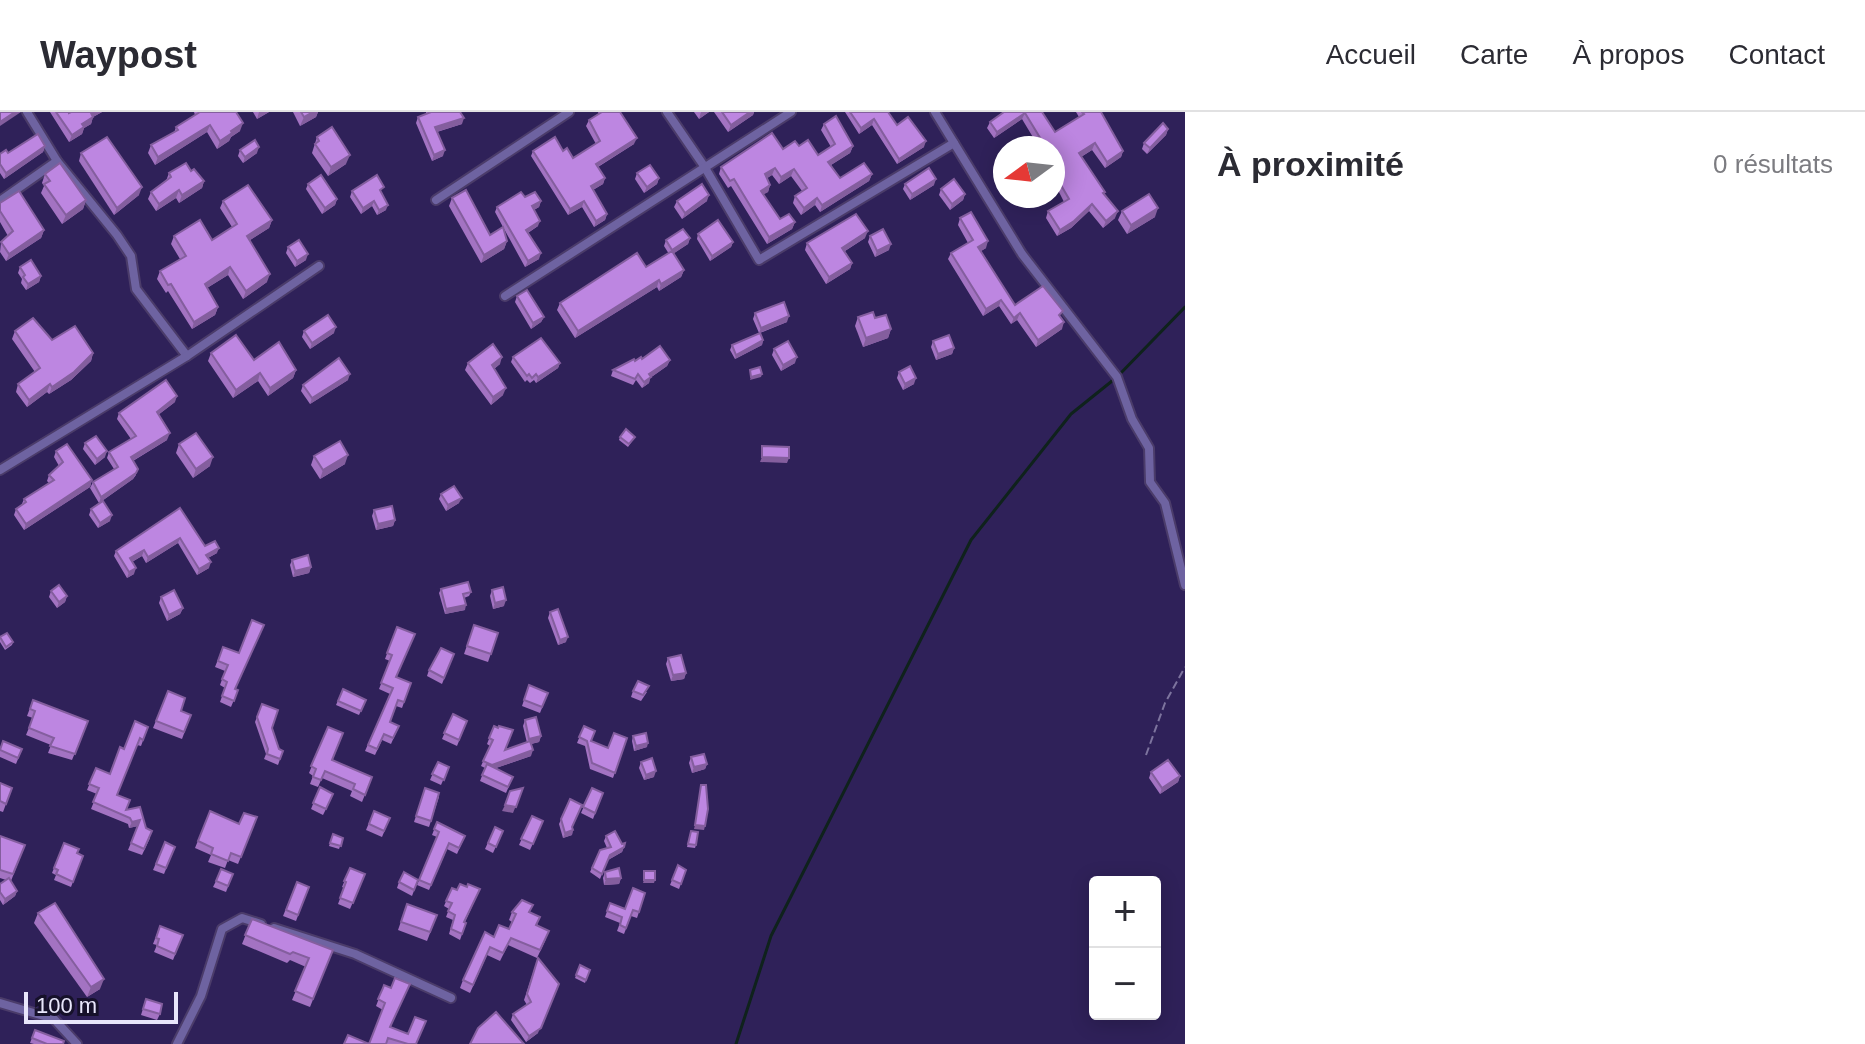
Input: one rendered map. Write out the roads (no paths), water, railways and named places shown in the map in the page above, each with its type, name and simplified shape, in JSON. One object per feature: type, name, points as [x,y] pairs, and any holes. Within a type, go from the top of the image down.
[{"type":"street","points":[[27,112],[57,161],[131,256],[136,289],[187,356]]},
{"type":"street","points":[[436,200],[569,112]]},
{"type":"street","points":[[667,112],[704,166],[759,260],[954,143]]},
{"type":"street","points":[[505,296],[791,112]]},
{"type":"street","points":[[935,112],[1022,254],[1117,377],[1132,419],[1149,448],[1150,482],[1165,503],[1185,585]]},
{"type":"street","points":[[0,201],[57,161]]},
{"type":"street","points":[[0,470],[187,356],[319,266]]},
{"type":"street","points":[[177,1044],[201,996],[222,929],[242,918],[355,954],[451,998]]},
{"type":"street","points":[[0,1003],[54,1019],[67,1040],[77,1044]]},
{"type":"waterway","points":[[736,1044],[771,936],[971,540],[1071,414],[1117,377],[1185,307]]}]
